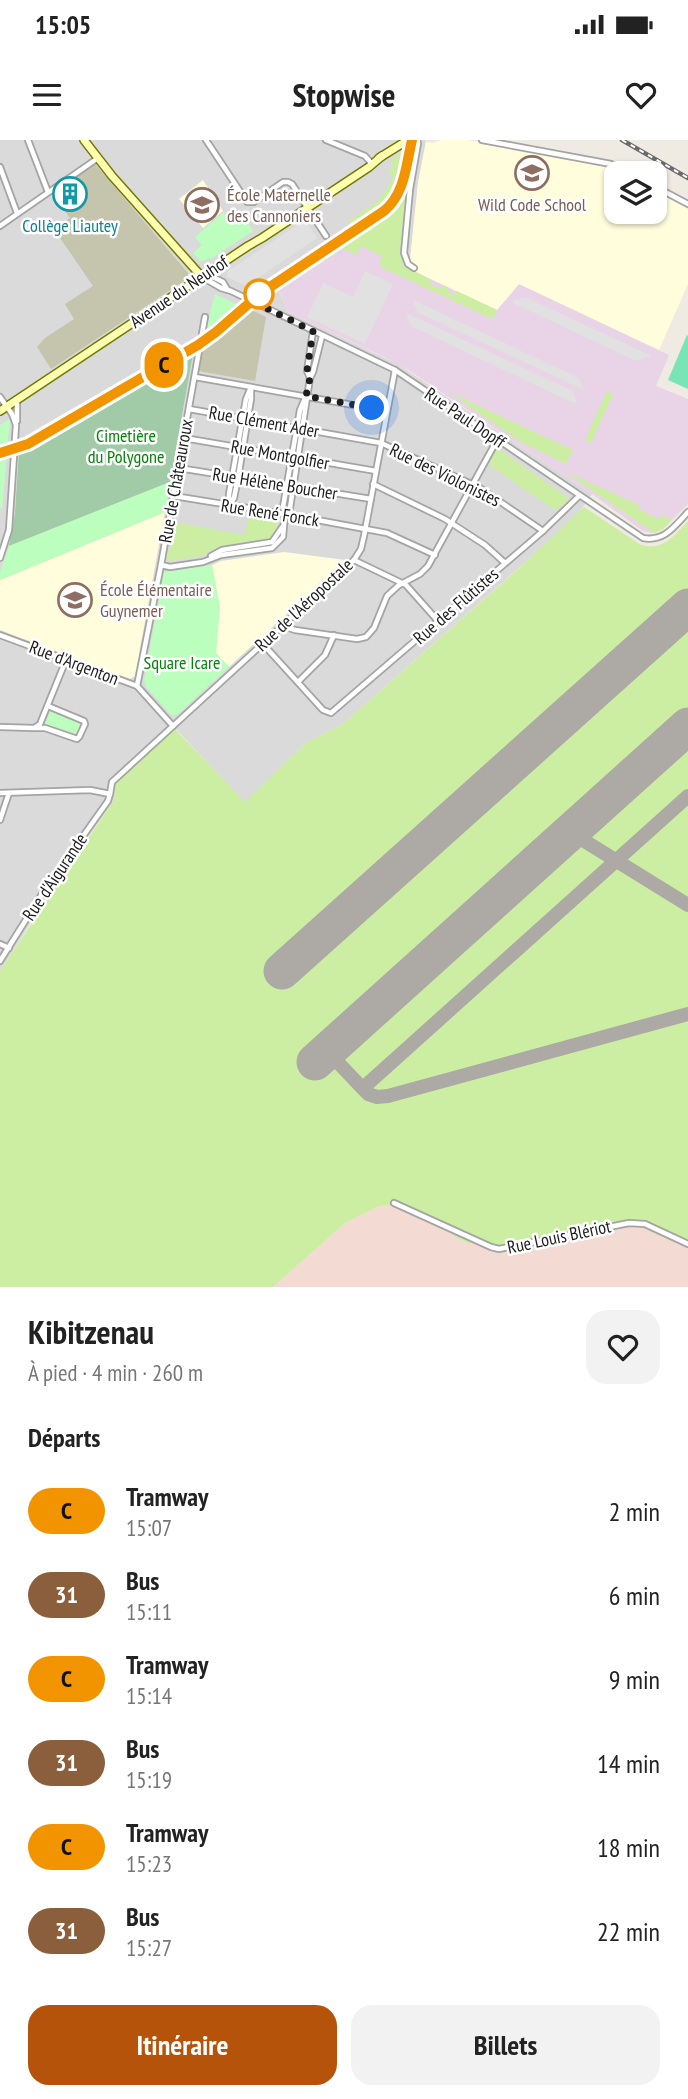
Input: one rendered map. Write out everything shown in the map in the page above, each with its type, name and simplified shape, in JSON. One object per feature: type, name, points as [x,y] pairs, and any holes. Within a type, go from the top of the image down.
[{"type":"street","points":[[28,140],[48,192]]},
{"type":"street","points":[[84,140],[107,167],[111,176],[205,276]]},
{"type":"street","points":[[206,140],[245,200],[254,202],[288,181],[326,236]]},
{"type":"street","points":[[326,140],[365,156],[371,163]]},
{"type":"street","name":"Avenue du Neuhof","points":[[394,148],[400,140]]},
{"type":"street","name":"Avenue du Neuhof","points":[[358,174],[408,140]]},
{"type":"street","points":[[414,268],[409,265],[404,253],[410,189],[418,143],[415,140]]},
{"type":"street","points":[[482,140],[604,163]]},
{"type":"street","name":"Avenue du Neuhof","points":[[3,409],[308,208],[382,156]]},
{"type":"street","points":[[0,226],[98,157]]},
{"type":"street","points":[[0,167],[18,213]]},
{"type":"street","points":[[667,193],[688,204]]},
{"type":"street","name":"Rue Paul Dopff","points":[[205,276],[221,288],[394,370],[643,538],[651,540],[665,536],[688,512]]},
{"type":"street","name":"Rue de Châteauroux","points":[[137,686],[205,317]]},
{"type":"street","points":[[310,378],[307,371],[313,331]]},
{"type":"street","points":[[161,565],[170,567],[203,562],[222,550],[272,542],[283,526],[285,514],[290,508],[290,487],[300,428],[322,336]]},
{"type":"street","name":"Rue de l'Aéropostale","points":[[110,794],[112,782],[354,560],[361,549],[365,530],[394,370]]},
{"type":"street","points":[[195,377],[387,411]]},
{"type":"street","points":[[229,506],[245,419],[246,399],[251,387]]},
{"type":"street","points":[[0,397],[3,409],[16,425]]},
{"type":"street","points":[[0,558],[9,530],[17,399]]},
{"type":"street","name":"Rue Clément Ader","points":[[189,409],[381,443]]},
{"type":"street","name":"Rue Montgolfier","points":[[184,438],[376,471]]},
{"type":"street","points":[[283,626],[358,639],[369,635],[387,596],[423,572],[435,555],[497,440]]},
{"type":"street","name":"Rue des Violonistes","points":[[381,443],[495,497],[543,531]]},
{"type":"street","name":"Rue Hélène Boucher","points":[[179,468],[371,499]]},
{"type":"street","points":[[373,484],[432,512],[485,545],[505,563]]},
{"type":"street","name":"Rue René Fonck","points":[[174,496],[392,535],[435,555]]},
{"type":"street","name":"Rue des Flûtistes","points":[[298,682],[323,710],[329,713],[543,531],[579,496]]},
{"type":"street","points":[[354,560],[403,583],[438,621]]},
{"type":"street","name":"Rue d'Argenton","points":[[0,635],[137,686],[173,726]]},
{"type":"street","points":[[263,644],[298,682],[326,655],[334,635]]},
{"type":"street","points":[[34,728],[42,721],[66,660]]},
{"type":"street","points":[[0,727],[45,728],[77,739],[84,721],[48,706]]},
{"type":"street","points":[[0,793],[90,790],[110,794]]},
{"type":"street","points":[[0,820],[9,793]]},
{"type":"street","name":"Rue d'Aigurande","points":[[0,961],[110,794]]},
{"type":"street","points":[[0,944],[9,948]]},
{"type":"street","name":"Rue Louis Blériot","points":[[394,1203],[499,1250],[629,1223],[645,1224],[688,1244]]},
{"type":"shaded area","points":[[0,140],[426,140],[418,183],[409,269],[377,254],[369,232],[279,292],[289,312],[399,365],[592,494],[575,518],[343,724],[306,743],[245,803],[176,729],[114,800],[48,895],[0,972]]},
{"type":"shaded area","points":[[441,140],[467,140],[604,166],[604,224],[667,224],[667,198],[688,209],[688,284],[659,350],[519,284],[497,310],[409,269],[418,183],[426,142]]},
{"type":"shaded area","points":[[95,164],[188,273],[187,279],[51,369],[37,347],[45,338],[74,319],[65,304],[93,286],[54,229],[70,218],[53,193]]},
{"type":"shaded area","name":"École Maternelle des Cannoniers","points":[[203,180],[223,211],[203,228],[179,199]]},
{"type":"shaded area","points":[[305,220],[317,238],[246,286],[227,277],[228,271]]},
{"type":"shaded area","points":[[369,232],[378,254],[497,310],[519,284],[669,355],[656,386],[688,399],[688,504],[663,529],[654,533],[643,531],[410,371],[289,312],[279,291]]},
{"type":"shaded area","points":[[365,271],[393,284],[365,344],[307,317],[323,283],[353,297]]},
{"type":"shaded area","points":[[525,297],[652,356],[636,361],[513,303]]},
{"type":"shaded area","points":[[413,300],[579,378],[584,390],[417,312]]},
{"type":"shaded area","points":[[245,307],[266,317],[255,381],[198,371],[204,343]]},
{"type":"shaded area","points":[[406,313],[573,391],[577,403],[411,326]]},
{"type":"shaded area","name":"École Élémentaire Guynemer","points":[[165,512],[135,676],[130,679],[0,630],[0,580]]},
{"type":"shaded area","points":[[284,552],[345,560],[229,667],[216,653],[212,565],[221,561]]},
{"type":"shaded area","points":[[391,1205],[451,1231],[455,1237],[467,1243],[475,1243],[499,1252],[627,1226],[641,1227],[688,1248],[688,1287],[273,1287],[345,1223],[379,1206]]},
{"type":"green space","points":[[414,144],[402,265],[430,279],[429,283],[441,289],[443,285],[455,295],[457,291],[497,310],[494,317],[488,317],[383,268],[379,263],[382,256],[361,246],[356,255],[343,249],[332,238],[351,225],[349,221],[379,200],[393,178],[388,171],[393,167],[390,161]]},
{"type":"green space","points":[[224,212],[228,218],[238,212],[242,214],[253,231],[212,258],[200,261],[193,253],[202,245],[195,237]]},
{"type":"green space","points":[[324,242],[331,252],[306,268],[299,259]]},
{"type":"green space","points":[[215,294],[238,305],[205,333]]},
{"type":"green space","points":[[688,336],[688,389],[668,380]]},
{"type":"green space","name":"Cimetière du Polygone","points":[[194,348],[170,482],[9,546],[15,514],[19,451]]},
{"type":"green space","points":[[447,391],[573,450],[566,464],[521,442]]},
{"type":"green space","points":[[607,391],[613,394],[591,443],[585,440]]},
{"type":"green space","points":[[10,419],[2,509],[0,425]]},
{"type":"green space","points":[[497,448],[567,497],[568,501],[555,510],[489,465]]},
{"type":"green space","points":[[564,471],[639,505],[638,509],[659,519],[662,515],[672,520],[654,533]]},
{"type":"green space","points":[[170,482],[165,512],[0,580],[9,546]]},
{"type":"green space","points":[[584,507],[641,545],[656,546],[668,541],[688,521],[688,1248],[641,1227],[627,1226],[499,1252],[475,1243],[467,1243],[455,1237],[451,1231],[391,1205],[379,1206],[345,1223],[273,1287],[0,1287],[0,971],[114,800],[116,781],[175,729],[245,802],[306,743],[343,724]]},
{"type":"green space","points":[[249,517],[277,521],[276,533],[269,539],[220,546],[202,556],[170,561],[166,559],[173,537],[173,522],[245,535]]},
{"type":"green space","name":"Square Icare","points":[[212,565],[220,607],[216,653],[229,667],[177,715],[171,715],[146,687],[144,680],[164,572]]},
{"type":"green space","points":[[50,711],[81,723],[78,734],[45,724]]},
{"type":"taxiway","points":[[363,1088],[688,796]]},
{"type":"taxiway","points":[[570,832],[688,905]]},
{"type":"taxiway","points":[[327,1051],[368,1094],[388,1096],[688,1014]]},
{"type":"runway","points":[[282,971],[688,607]]},
{"type":"runway","points":[[315,1062],[688,726]]},
{"type":"tram line","points":[[0,453],[28,444],[198,345],[261,293],[384,211],[401,188],[412,140]]},
{"type":"tram line","name":"C","points":[[0,453],[28,444],[198,345],[247,303],[392,205],[401,186],[412,140]]},
{"type":"railway","points":[[622,140],[688,178]]},
{"type":"place","name":"Wild Code School","points":[[532,173]]},
{"type":"place","name":"Collège Liautey","points":[[70,194]]},
{"type":"place","name":"École Maternelle des Cannoniers","points":[[202,205]]},
{"type":"place","name":"École Élémentaire Guynemer","points":[[75,600]]},
{"type":"route","points":[[259,294],[254,302],[313,331],[306,396],[372,408]]}]
